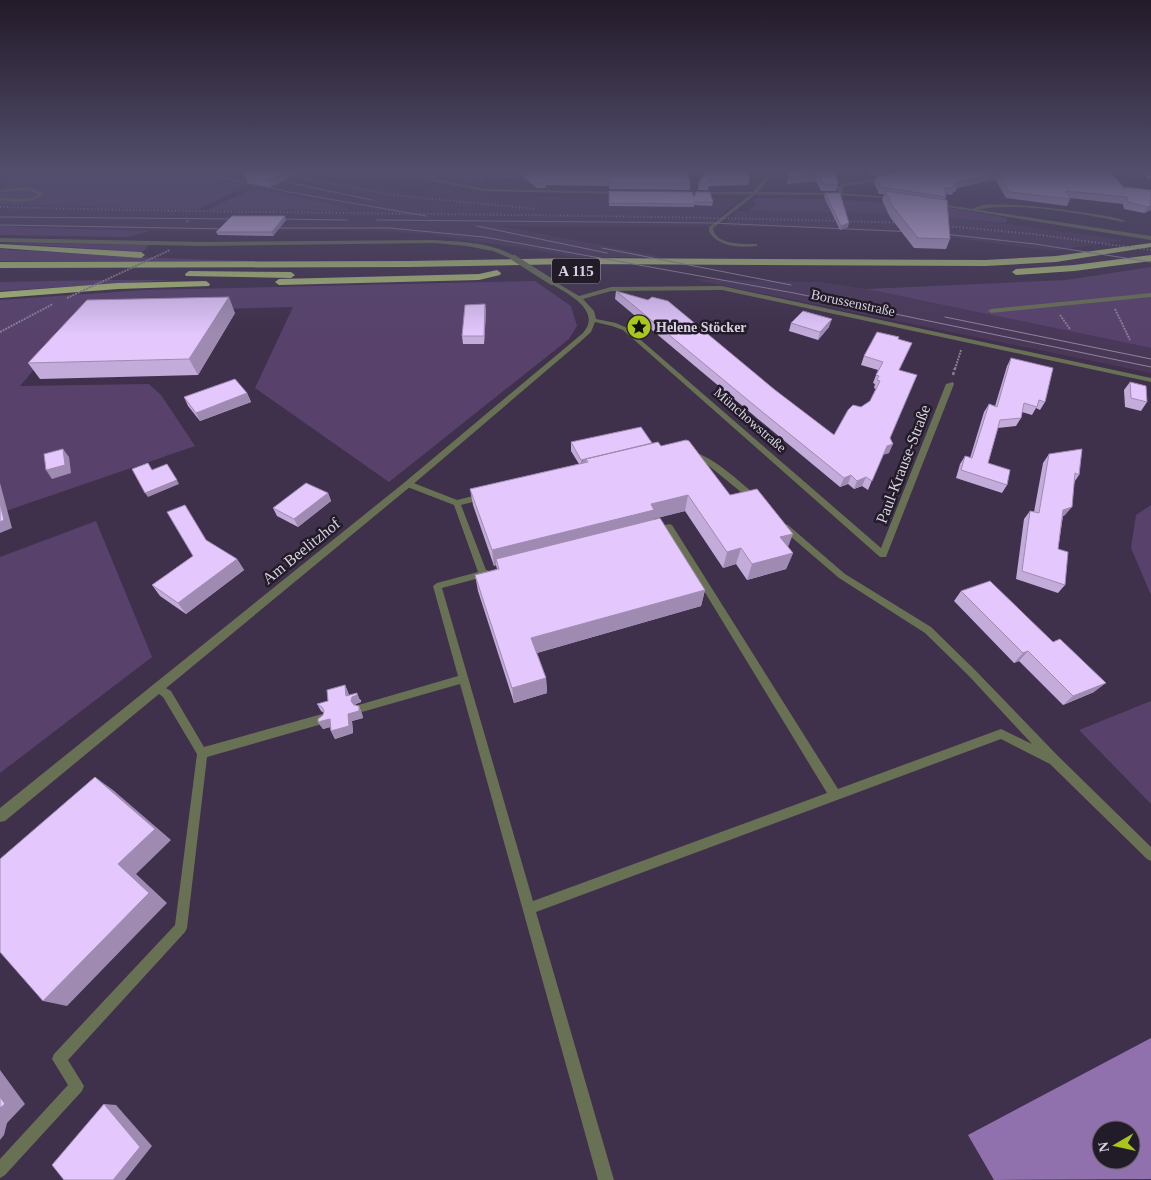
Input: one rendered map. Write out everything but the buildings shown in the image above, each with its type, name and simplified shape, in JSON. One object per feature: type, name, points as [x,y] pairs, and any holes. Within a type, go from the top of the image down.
[{"type":"highway","name":"A 115","points":[[0,266],[409,264],[574,261],[984,263],[1056,259],[1151,245]]},
{"type":"highway","points":[[0,246],[144,255],[376,260],[409,264]]},
{"type":"highway","points":[[1006,272],[1074,268],[1151,258]]},
{"type":"highway","name":"A 115","points":[[598,271],[675,271]]},
{"type":"highway","name":"A 115","points":[[137,274],[551,272]]},
{"type":"highway","points":[[0,295],[118,286],[436,279],[479,277],[506,273]]},
{"type":"highway","points":[[977,273],[987,273]]},
{"type":"street","points":[[1068,225],[1151,238]]},
{"type":"street","points":[[0,240],[182,244],[422,242],[492,248],[514,258],[578,298],[588,306],[592,313],[592,320]]},
{"type":"street","name":"Borussenstraße","points":[[578,298],[611,289],[722,288],[1151,380]]},
{"type":"street","name":"Am Beelitzhof","points":[[0,816],[408,484],[578,341],[591,326],[592,320]]},
{"type":"street","name":"Münchowstraße","points":[[592,320],[614,324],[625,329],[883,555]]},
{"type":"street","name":"Paul-Krause-Straße","points":[[883,555],[950,384]]},
{"type":"lane","points":[[715,225],[711,228],[711,232],[716,238],[724,241],[756,245]]},
{"type":"lane","points":[[991,311],[1151,295]]},
{"type":"lane","points":[[679,452],[706,458],[762,505]]},
{"type":"lane","points":[[408,484],[457,503],[486,496]]},
{"type":"lane","points":[[457,503],[488,573],[437,586],[462,680],[606,1180]]},
{"type":"lane","points":[[776,518],[842,576],[928,630],[972,673],[1054,760],[1151,855]]},
{"type":"lane","points":[[641,534],[669,528],[836,795]]},
{"type":"lane","points":[[362,708],[462,680]]},
{"type":"lane","points":[[0,1170],[77,1086],[60,1059],[181,928],[202,753],[168,694],[157,687]]},
{"type":"lane","points":[[202,753],[322,719]]},
{"type":"lane","points":[[528,909],[1002,734],[1054,760]]},
{"type":"path","points":[[60,301],[170,250]]},
{"type":"path","points":[[1109,299],[1121,319],[1130,340]]},
{"type":"path","points":[[0,332],[54,304]]},
{"type":"path","points":[[950,384],[964,340]]},
{"type":"shaded area","points":[[710,225],[500,226],[663,257],[573,257],[426,234],[343,230],[149,231],[0,226]]},
{"type":"shaded area","points":[[1014,225],[1125,240],[1052,251],[909,232],[837,228],[722,226]]},
{"type":"shaded area","points":[[0,226],[149,231],[128,237],[0,235]]},
{"type":"shaded area","points":[[5,243],[149,245],[143,252]]},
{"type":"shaded area","points":[[0,249],[131,257],[247,261],[0,261]]},
{"type":"shaded area","points":[[1151,267],[1151,348],[866,289],[1066,280]]},
{"type":"shaded area","points":[[692,279],[821,282],[866,289],[1151,348],[1151,373]]},
{"type":"shaded area","points":[[173,280],[0,291],[0,282]]},
{"type":"shaded area","points":[[535,281],[571,306],[577,326],[569,339],[389,482],[255,388],[293,307],[82,313],[20,386],[149,384],[161,395],[195,446],[0,513],[0,300],[144,290]]},
{"type":"shaded area","points":[[1151,505],[1151,595],[1131,548],[1136,515]]},
{"type":"shaded area","points":[[96,521],[152,657],[0,773],[0,557]]},
{"type":"shaded area","points":[[1151,701],[1151,804],[1079,730]]},
{"type":"shaded area","points":[[1151,1038],[1151,1179],[994,1180],[968,1135]]},
{"type":"tram line","points":[[4,225],[232,229]]},
{"type":"tram line","points":[[759,225],[915,232]]},
{"type":"tram line","points":[[477,226],[607,253]]},
{"type":"tram line","points":[[265,228],[389,228],[484,237],[794,293],[1151,367]]},
{"type":"tram line","points":[[935,233],[1035,244],[1151,262]]},
{"type":"tram line","points":[[602,248],[791,285]]},
{"type":"tram line","points":[[945,317],[1151,359]]},
{"type":"railway","points":[[936,225],[1033,234],[1151,250]]},
{"type":"place","name":"Helene Stöcker","points":[[639,327]]}]
